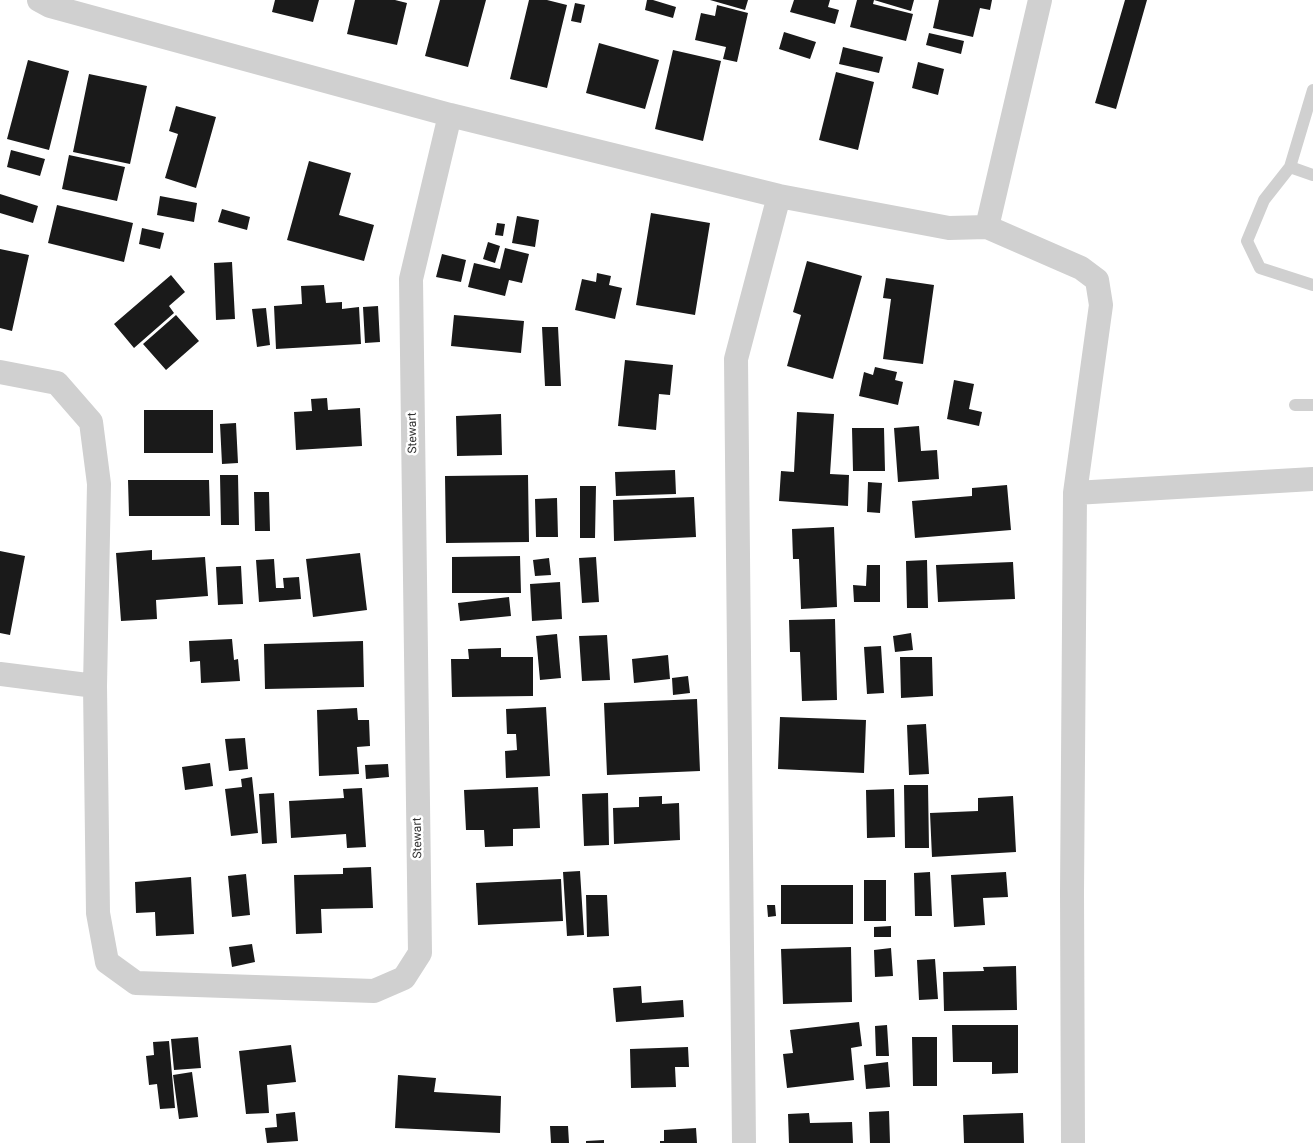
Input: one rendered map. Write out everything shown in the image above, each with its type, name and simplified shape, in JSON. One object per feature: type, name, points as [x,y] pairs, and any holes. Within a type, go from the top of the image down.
[{"type":"street","points":[[40,0],[50,6],[450,115],[779,196],[949,228],[987,228],[1080,268],[1097,280],[1101,306],[1075,493],[1072,892],[1073,1143]]},
{"type":"street","points":[[987,228],[1040,0]]},
{"type":"street","name":"Stewart","points":[[0,372],[57,383],[91,422],[99,484],[95,686],[98,913],[107,962],[136,983],[374,991],[404,978],[420,953],[411,279],[450,115]]},
{"type":"street","points":[[744,1143],[736,359],[779,196]]},
{"type":"street","points":[[1075,493],[1313,479]]},
{"type":"street","points":[[0,674],[95,686]]},
{"type":"lane","points":[[1313,90],[1290,167],[1264,200],[1248,241],[1260,268],[1313,285]]},
{"type":"lane","points":[[1290,167],[1313,175]]},
{"type":"lane","points":[[1295,405],[1313,406]]},
{"type":"building","points":[[275,0],[319,0],[313,22],[272,12]]},
{"type":"building","points":[[355,0],[395,0],[407,3],[397,45],[347,34]]},
{"type":"building","points":[[440,0],[486,0],[468,67],[425,56]]},
{"type":"building","points":[[529,0],[547,0],[567,5],[547,88],[510,79]]},
{"type":"building","points":[[647,0],[676,7],[673,18],[645,10]]},
{"type":"building","points":[[710,0],[748,0],[745,10]]},
{"type":"building","points":[[794,0],[830,0],[828,7],[839,10],[835,24],[790,12]]},
{"type":"building","points":[[857,0],[874,0],[873,4],[913,14],[906,41],[850,27]]},
{"type":"building","points":[[874,0],[914,0],[911,11]]},
{"type":"building","points":[[939,0],[992,0],[990,10],[980,8],[973,37],[933,28]]},
{"type":"building","points":[[1125,0],[1147,0],[1116,109],[1095,103]]},
{"type":"building","points":[[575,3],[585,5],[581,23],[571,21]]},
{"type":"building","points":[[717,5],[748,13],[737,62],[723,59],[726,47],[695,40],[701,13],[715,16]]},
{"type":"building","points":[[784,32],[816,42],[810,59],[779,49]]},
{"type":"building","points":[[929,33],[964,41],[961,54],[926,45]]},
{"type":"building","points":[[599,43],[659,60],[645,109],[586,93]]},
{"type":"building","points":[[843,47],[883,57],[879,73],[839,64]]},
{"type":"building","points":[[673,50],[721,61],[703,141],[655,129]]},
{"type":"building","points":[[28,60],[69,71],[49,150],[7,139]]},
{"type":"building","points":[[918,62],[944,69],[938,95],[912,88]]},
{"type":"building","points":[[836,72],[874,82],[858,150],[819,140]]},
{"type":"building","points":[[89,74],[147,86],[130,164],[73,152]]},
{"type":"building","points":[[176,106],[216,117],[196,188],[165,178],[178,134],[169,131]]},
{"type":"building","points":[[11,150],[45,159],[40,176],[7,167]]},
{"type":"building","points":[[69,155],[125,167],[117,201],[62,189]]},
{"type":"building","points":[[309,161],[351,173],[339,215],[374,225],[364,261],[287,240]]},
{"type":"building","points":[[0,194],[38,206],[33,223],[0,213]]},
{"type":"building","points":[[160,196],[197,203],[194,222],[157,215]]},
{"type":"building","points":[[57,205],[133,223],[124,262],[48,243]]},
{"type":"building","points":[[222,209],[250,217],[247,230],[218,222]]},
{"type":"building","points":[[651,213],[710,223],[695,315],[636,305]]},
{"type":"building","points":[[517,216],[539,220],[535,247],[512,243]]},
{"type":"building","points":[[497,223],[505,224],[503,236],[495,235]]},
{"type":"building","points":[[142,228],[164,233],[160,249],[139,244]]},
{"type":"building","points":[[488,242],[500,246],[495,263],[483,259]]},
{"type":"building","points":[[505,248],[529,254],[522,283],[509,280],[505,296],[468,287],[474,263],[500,269]]},
{"type":"building","points":[[0,249],[29,255],[12,331],[0,328]]},
{"type":"building","points":[[442,254],[466,260],[461,282],[436,277]]},
{"type":"building","points":[[807,261],[862,276],[833,379],[787,366],[801,315],[793,312]]},
{"type":"building","points":[[232,262],[235,319],[216,320],[214,263]]},
{"type":"building","points":[[597,273],[611,276],[609,285],[622,288],[615,319],[575,310],[582,279],[596,282]]},
{"type":"building","points":[[171,275],[185,292],[169,306],[174,313],[134,348],[114,324]]},
{"type":"building","points":[[886,278],[934,285],[923,364],[883,359],[891,299],[883,298]]},
{"type":"building","points":[[324,285],[326,303],[342,302],[342,309],[359,307],[361,344],[276,349],[274,306],[302,304],[301,286]]},
{"type":"building","points":[[378,306],[380,342],[365,343],[363,307]]},
{"type":"building","points":[[266,308],[270,345],[257,347],[252,309]]},
{"type":"building","points":[[176,315],[199,341],[166,370],[143,344]]},
{"type":"building","points":[[454,315],[524,321],[521,353],[451,346]]},
{"type":"building","points":[[542,327],[558,327],[561,386],[545,386]]},
{"type":"building","points":[[625,360],[673,365],[670,395],[659,394],[656,430],[618,426]]},
{"type":"building","points":[[875,367],[897,372],[895,380],[903,382],[898,405],[859,396],[864,372],[873,375]]},
{"type":"building","points":[[954,380],[974,384],[969,409],[982,412],[979,426],[947,419]]},
{"type":"building","points":[[327,398],[328,410],[360,408],[362,446],[296,450],[294,412],[312,411],[311,399]]},
{"type":"building","points":[[144,410],[213,410],[213,453],[144,453]]},
{"type":"building","points":[[797,412],[834,414],[830,474],[849,475],[848,506],[779,501],[781,471],[794,472]]},
{"type":"building","points":[[501,414],[502,455],[457,456],[456,416]]},
{"type":"building","points":[[236,423],[238,463],[222,464],[220,424]]},
{"type":"building","points":[[919,426],[921,451],[937,450],[939,479],[898,482],[894,428]]},
{"type":"building","points":[[852,428],[884,428],[885,471],[853,471]]},
{"type":"building","points":[[675,470],[676,494],[616,496],[615,472]]},
{"type":"building","points":[[220,475],[238,475],[239,525],[221,525]]},
{"type":"building","points":[[528,475],[529,542],[446,543],[445,476]]},
{"type":"building","points":[[128,480],[209,480],[210,516],[129,516]]},
{"type":"building","points":[[868,482],[882,483],[880,513],[867,512]]},
{"type":"building","points":[[1007,485],[1011,530],[915,538],[912,501],[972,496],[972,488]]},
{"type":"building","points":[[580,486],[596,486],[595,538],[580,538]]},
{"type":"building","points":[[254,492],[269,492],[270,531],[255,531]]},
{"type":"building","points":[[694,497],[696,537],[614,541],[613,500]]},
{"type":"building","points":[[557,498],[558,537],[536,537],[535,499]]},
{"type":"building","points":[[834,527],[837,607],[801,609],[799,559],[793,559],[792,529]]},
{"type":"building","points":[[152,550],[152,560],[205,557],[208,596],[156,600],[157,619],[121,621],[116,553]]},
{"type":"building","points":[[0,551],[25,556],[10,635],[0,633]]},
{"type":"building","points":[[360,553],[367,610],[313,617],[306,559]]},
{"type":"building","points":[[520,556],[521,593],[452,593],[452,557]]},
{"type":"building","points":[[596,557],[599,602],[582,603],[579,558]]},
{"type":"building","points":[[549,558],[551,575],[535,576],[533,560]]},
{"type":"building","points":[[274,559],[276,588],[284,588],[283,578],[299,577],[301,599],[259,602],[256,560]]},
{"type":"building","points":[[927,560],[928,608],[907,608],[906,561]]},
{"type":"building","points":[[1013,562],[1015,599],[938,602],[936,565]]},
{"type":"building","points":[[867,565],[880,565],[880,602],[854,602],[853,585],[866,586]]},
{"type":"building","points":[[241,566],[243,604],[218,605],[216,567]]},
{"type":"building","points":[[560,582],[562,619],[532,621],[530,584]]},
{"type":"building","points":[[509,597],[511,616],[460,621],[458,603]]},
{"type":"building","points":[[835,619],[837,700],[802,701],[800,652],[790,652],[789,620]]},
{"type":"building","points":[[911,633],[913,650],[895,652],[893,636]]},
{"type":"building","points":[[557,634],[561,678],[540,680],[536,636]]},
{"type":"building","points":[[607,635],[610,680],[582,681],[579,636]]},
{"type":"building","points":[[232,639],[234,660],[238,659],[240,681],[201,683],[200,661],[190,662],[189,641]]},
{"type":"building","points":[[363,641],[364,687],[265,689],[264,644]]},
{"type":"building","points":[[881,646],[884,693],[867,694],[864,647]]},
{"type":"building","points":[[501,648],[501,657],[533,657],[533,696],[452,697],[451,659],[469,659],[468,649]]},
{"type":"building","points":[[668,655],[670,679],[634,683],[632,659]]},
{"type":"building","points":[[900,657],[932,657],[933,696],[901,698]]},
{"type":"building","points":[[688,676],[690,693],[673,695],[672,678]]},
{"type":"building","points":[[697,699],[700,771],[607,775],[604,703]]},
{"type":"building","points":[[546,707],[550,776],[506,778],[505,751],[517,750],[516,734],[507,734],[506,709]]},
{"type":"building","points":[[357,708],[358,720],[369,720],[370,746],[357,747],[359,774],[319,776],[317,710]]},
{"type":"building","points":[[780,717],[866,720],[864,773],[778,769]]},
{"type":"building","points":[[926,724],[929,774],[909,775],[907,725]]},
{"type":"building","points":[[245,738],[248,769],[229,771],[225,739]]},
{"type":"building","points":[[210,763],[213,786],[185,790],[182,767]]},
{"type":"building","points":[[388,764],[389,777],[366,779],[365,765]]},
{"type":"building","points":[[252,777],[258,833],[231,836],[225,789],[242,787],[241,779]]},
{"type":"building","points":[[904,785],[928,785],[929,848],[905,848]]},
{"type":"building","points":[[538,787],[540,828],[513,829],[513,846],[485,847],[484,830],[466,830],[464,790]]},
{"type":"building","points":[[362,788],[366,847],[347,848],[346,834],[291,838],[289,801],[344,798],[343,789]]},
{"type":"building","points":[[894,789],[895,837],[867,838],[866,790]]},
{"type":"building","points":[[274,793],[277,843],[262,844],[259,794]]},
{"type":"building","points":[[608,793],[609,845],[584,846],[582,794]]},
{"type":"building","points":[[662,796],[662,804],[679,803],[680,840],[614,844],[613,808],[639,807],[639,797]]},
{"type":"building","points":[[1013,796],[1016,852],[932,857],[930,813],[978,811],[978,798]]},
{"type":"building","points":[[371,867],[373,908],[321,909],[322,933],[296,934],[294,875],[343,874],[343,868]]},
{"type":"building","points":[[580,871],[584,935],[567,936],[563,872]]},
{"type":"building","points":[[930,872],[932,916],[915,916],[914,873]]},
{"type":"building","points":[[1006,872],[1008,897],[983,898],[985,925],[954,927],[951,875]]},
{"type":"building","points":[[246,874],[250,915],[232,917],[228,876]]},
{"type":"building","points":[[191,877],[194,934],[156,936],[155,912],[136,913],[135,882]]},
{"type":"building","points":[[561,879],[563,921],[478,925],[476,883]]},
{"type":"building","points":[[864,880],[886,880],[886,921],[864,921]]},
{"type":"building","points":[[781,885],[853,885],[853,924],[781,924]]},
{"type":"building","points":[[586,895],[607,895],[609,936],[587,937]]},
{"type":"building","points":[[767,905],[775,905],[776,916],[768,917]]},
{"type":"building","points":[[891,926],[891,937],[874,937],[874,927]]},
{"type":"building","points":[[252,944],[255,962],[232,967],[229,947]]},
{"type":"building","points":[[851,947],[852,1002],[783,1004],[781,949]]},
{"type":"building","points":[[891,948],[893,976],[875,977],[874,950]]},
{"type":"building","points":[[935,959],[938,999],[919,1000],[917,960]]},
{"type":"building","points":[[1016,966],[1017,1010],[944,1011],[943,972],[984,971],[983,967]]},
{"type":"building","points":[[641,986],[642,1003],[683,1000],[684,1017],[616,1022],[613,988]]},
{"type":"building","points":[[859,1022],[862,1046],[851,1048],[854,1080],[787,1088],[783,1054],[793,1053],[790,1030]]},
{"type":"building","points":[[887,1025],[889,1056],[876,1056],[875,1026]]},
{"type":"building","points":[[952,1025],[1018,1025],[1018,1073],[992,1074],[992,1062],[953,1062]]},
{"type":"building","points":[[198,1037],[201,1068],[174,1070],[171,1039]]},
{"type":"building","points":[[912,1037],[937,1037],[937,1086],[913,1086]]},
{"type":"building","points":[[169,1041],[175,1108],[160,1109],[157,1084],[149,1085],[146,1056],[154,1055],[153,1042]]},
{"type":"building","points":[[291,1045],[296,1082],[267,1085],[269,1113],[246,1114],[239,1051]]},
{"type":"building","points":[[688,1047],[689,1067],[675,1067],[676,1087],[631,1088],[630,1049]]},
{"type":"building","points":[[888,1062],[890,1087],[866,1089],[864,1065]]},
{"type":"building","points":[[192,1072],[198,1117],[179,1119],[173,1075]]},
{"type":"building","points":[[398,1075],[436,1078],[434,1092],[501,1096],[500,1133],[395,1128]]},
{"type":"building","points":[[889,1111],[890,1143],[870,1143],[869,1112]]},
{"type":"building","points":[[295,1112],[298,1141],[267,1143],[265,1128],[277,1127],[276,1114]]},
{"type":"building","points":[[809,1113],[810,1123],[852,1122],[853,1143],[789,1143],[788,1114]]},
{"type":"building","points":[[1023,1113],[1024,1143],[964,1143],[963,1115]]},
{"type":"building","points":[[550,1126],[568,1126],[569,1143],[551,1143]]},
{"type":"building","points":[[696,1128],[697,1143],[660,1143],[660,1141],[664,1141],[664,1130]]},
{"type":"building","points":[[604,1140],[604,1143],[586,1143],[586,1141]]}]
